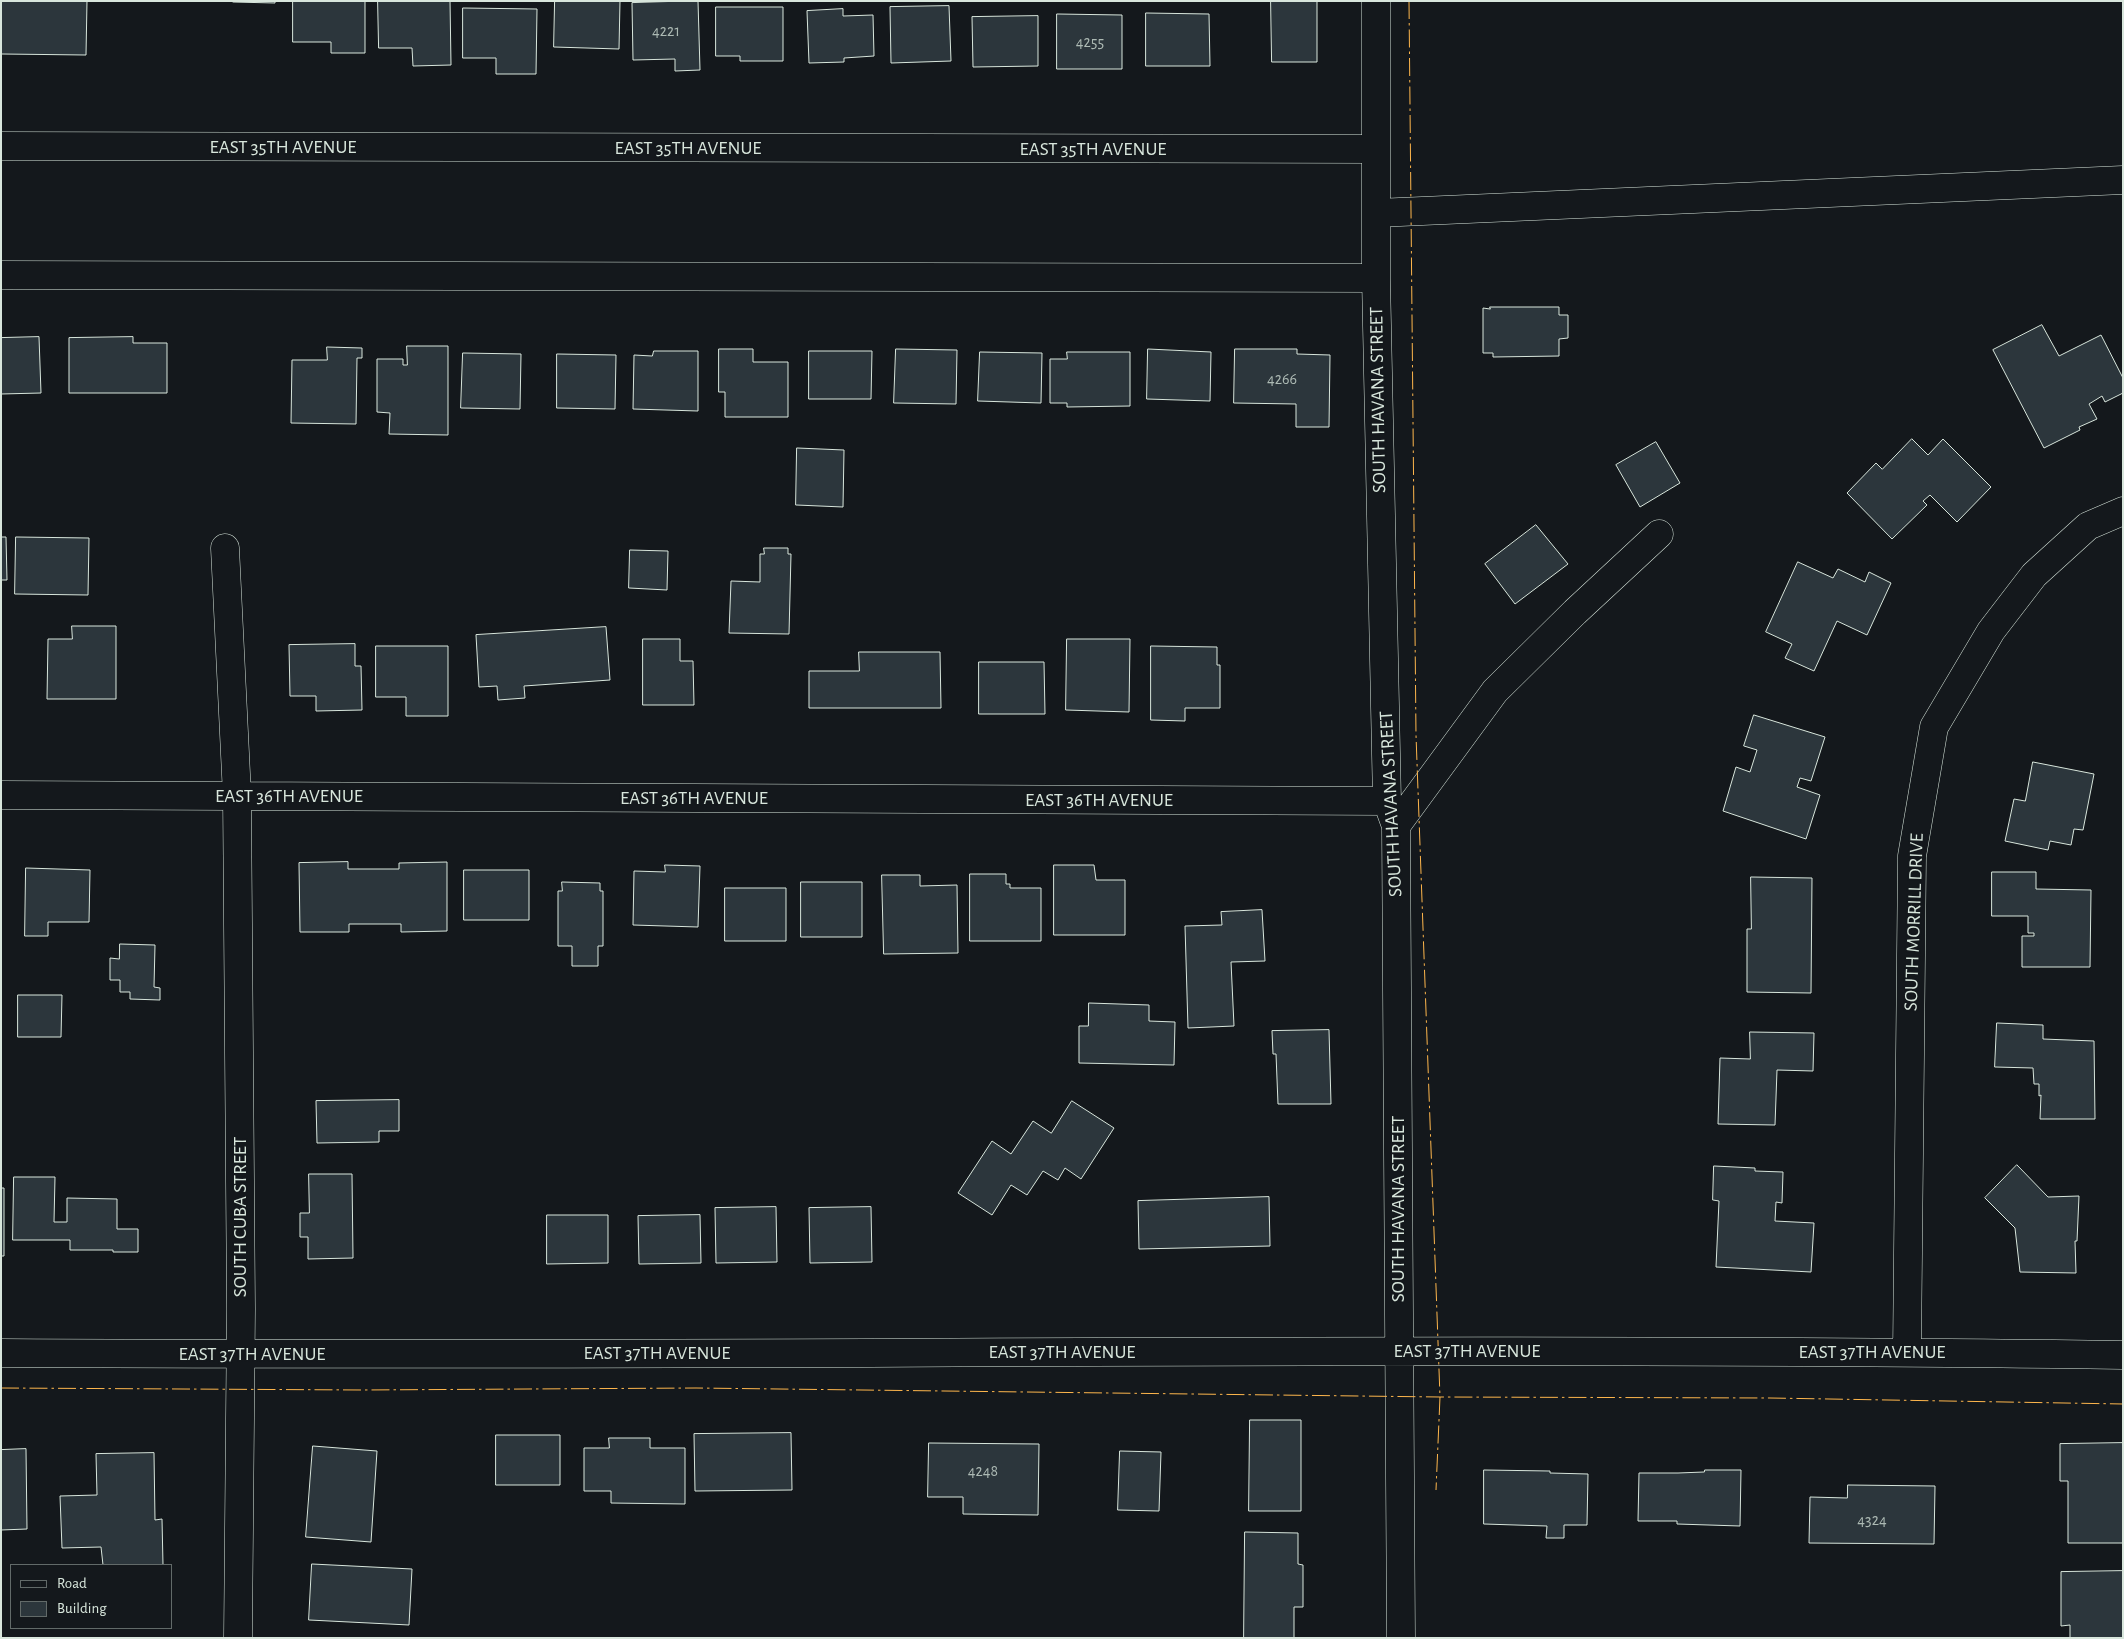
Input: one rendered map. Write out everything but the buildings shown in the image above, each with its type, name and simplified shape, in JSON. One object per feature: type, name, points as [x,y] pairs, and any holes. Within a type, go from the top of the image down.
[{"type":"street","name":"SOUTH HAVANA STREET","points":[[1376,1],[1376,278],[1392,814],[1401,1638]]},
{"type":"street","name":"EAST 35TH AVENUE","points":[[1,146],[1376,149]]},
{"type":"street","points":[[1377,213],[2123,180]]},
{"type":"street","points":[[1,275],[1376,278]]},
{"type":"street","name":"SOUTH MORRILL DRIVE","points":[[1907,1352],[1912,856],[1934,727],[1992,630],[2034,575],[2088,526],[2123,511]]},
{"type":"street","points":[[1392,814],[1495,691],[1575,612],[1659,534]]},
{"type":"street","name":"SOUTH CUBA STREET","points":[[225,548],[237,795],[241,1354],[238,1638]]},
{"type":"street","name":"EAST 36TH AVENUE","points":[[1,795],[237,795],[1392,814]]},
{"type":"street","name":"EAST 37TH AVENUE","points":[[1,1353],[1399,1351],[1907,1352],[2123,1355]]},
{"type":"power","points":[[1409,1],[1416,735],[1440,1397],[1436,1490]]},
{"type":"power","points":[[1,1388],[362,1390],[696,1388],[1440,1397],[1770,1398],[2123,1404]]}]
